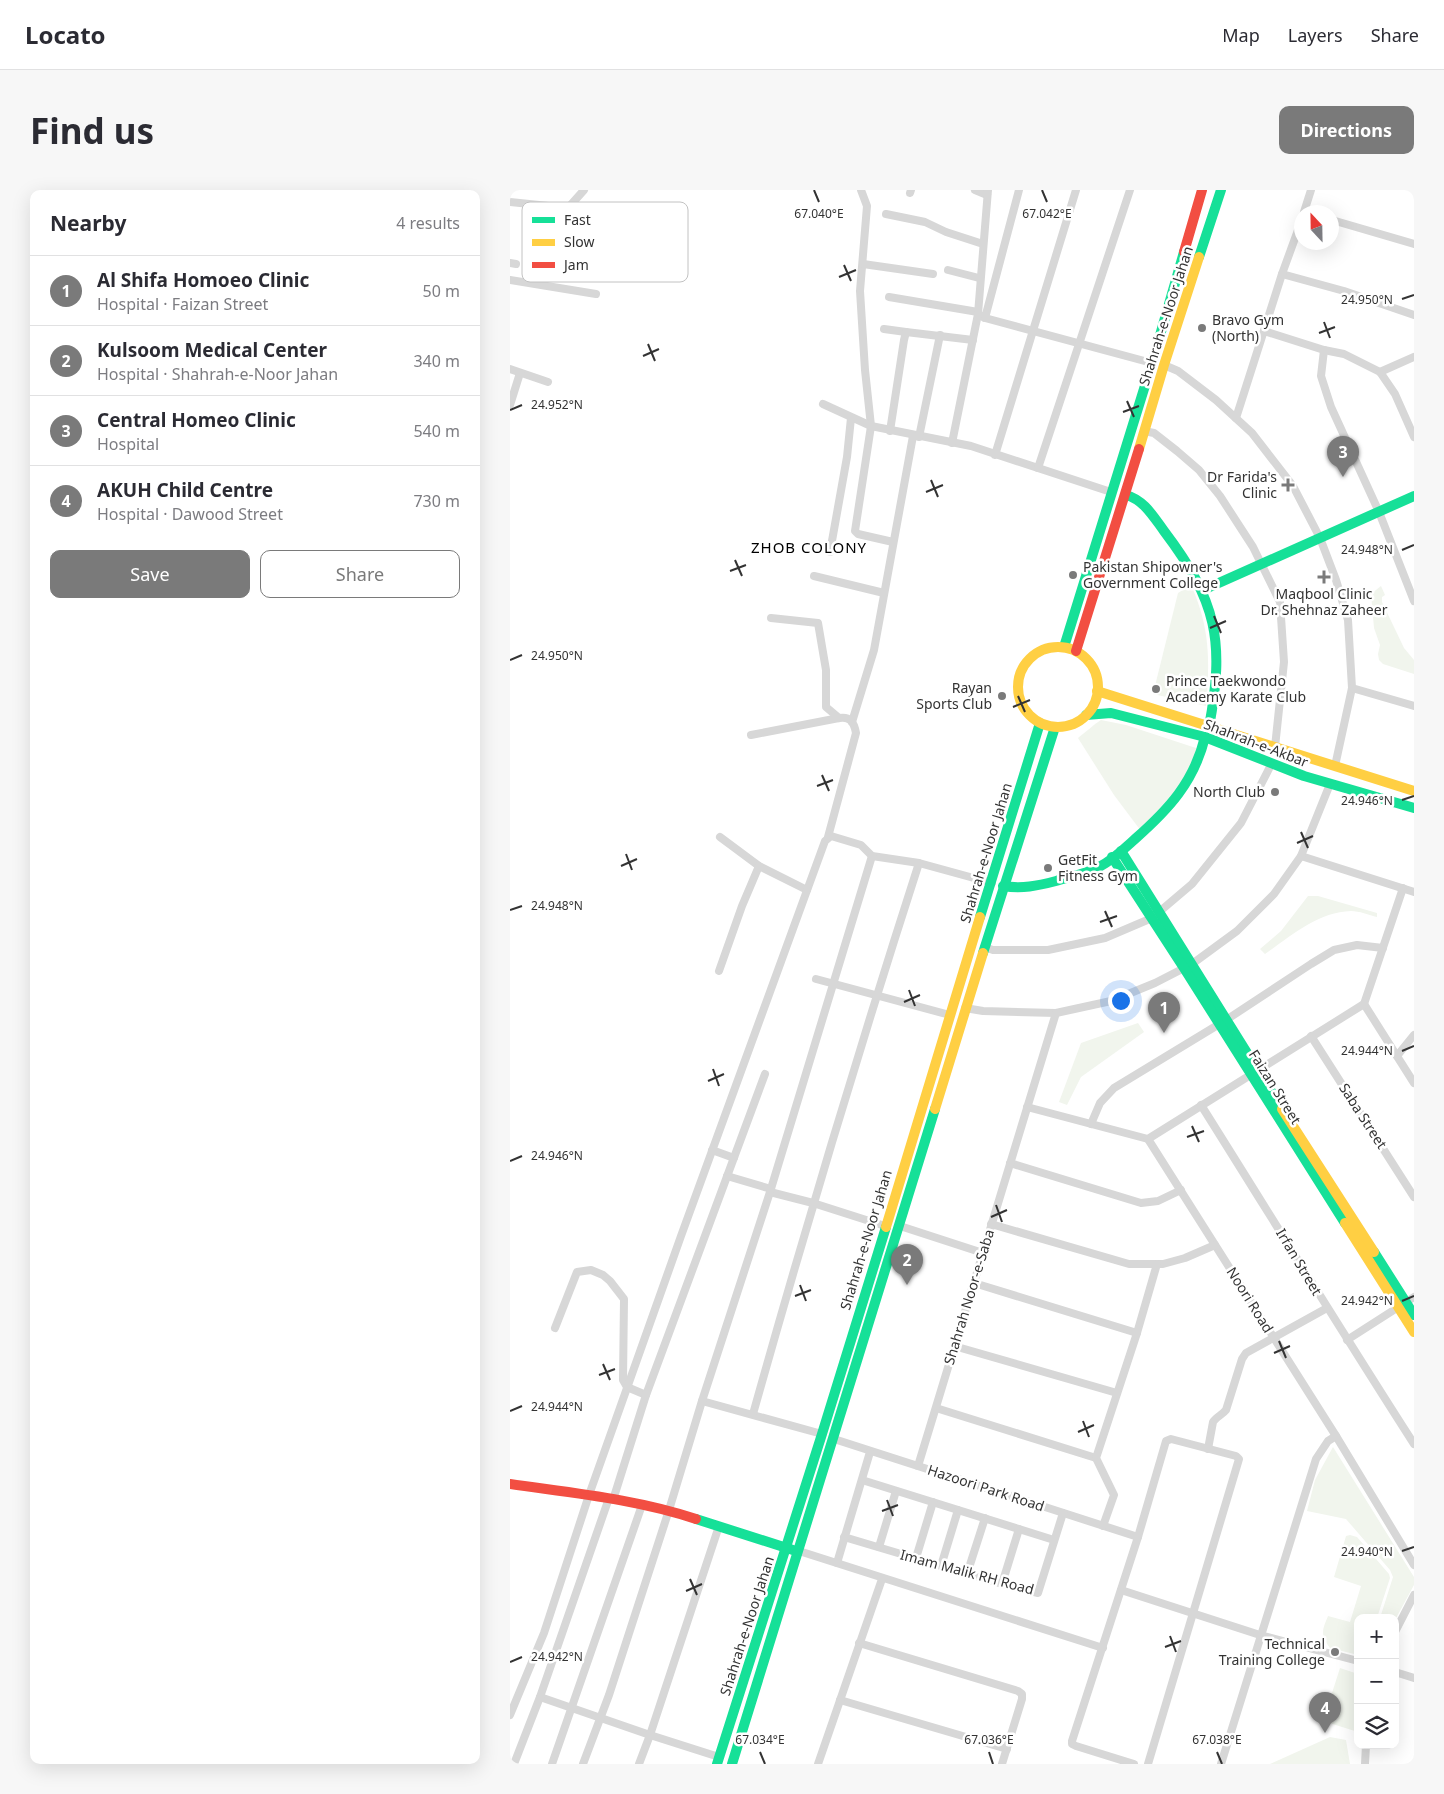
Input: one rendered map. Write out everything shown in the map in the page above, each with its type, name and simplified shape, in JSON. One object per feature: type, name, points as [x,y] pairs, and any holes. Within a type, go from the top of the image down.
[{"type":"main road","name":"Shahrah-e-Noor Jahan","points":[[1064,647],[1152,363],[1202,190]]},
{"type":"main road","name":"Shahrah-e-Noor Jahan","points":[[1076,651],[1126,495],[1164,365],[1221,190]]},
{"type":"main road","points":[[1126,495],[1137,499],[1181,551],[1203,590],[1216,630],[1218,663],[1215,700],[1209,727]]},
{"type":"main road","points":[[1203,590],[1414,496]]},
{"type":"main road","points":[[1064,647],[1084,656],[1095,670],[1098,678],[1097,698],[1093,707],[1086,715],[1075,723],[1055,727],[1033,719],[1020,700],[1019,684],[1021,674],[1033,656],[1042,650],[1064,647]]},
{"type":"main road","name":"Shahrah-e-Akbar","points":[[1097,691],[1414,791]]},
{"type":"main road","name":"Shahrah-e-Akbar","points":[[1086,715],[1111,713],[1205,737],[1304,776],[1414,808]]},
{"type":"main road","name":"Shahrah-e-Noor Jahan","points":[[718,1760],[787,1547],[1040,723]]},
{"type":"main road","name":"Shahrah-e-Noor Jahan","points":[[732,1764],[900,1226],[1003,886],[1055,727]]},
{"type":"main road","points":[[1003,886],[1023,888],[1098,868],[1160,817],[1186,786],[1203,748],[1205,737]]},
{"type":"main road","name":"Faizan Street","points":[[1116,854],[1254,1072],[1414,1315]]},
{"type":"main road","points":[[943,1040],[956,1043]]},
{"type":"main road","name":"Faizan Street","points":[[1406,1302],[1414,1332]]},
{"type":"main road","points":[[851,1338],[864,1342]]},
{"type":"main road","points":[[510,1484],[589,1495],[669,1510],[799,1551]]},
{"type":"street","points":[[573,202],[584,190]]},
{"type":"street","points":[[861,190],[867,206],[860,291],[871,426],[855,530],[858,534],[893,542]]},
{"type":"street","points":[[952,443],[978,313],[979,278],[988,192],[974,190]]},
{"type":"street","points":[[986,318],[1019,190]]},
{"type":"street","points":[[995,455],[1076,190]]},
{"type":"street","points":[[1038,468],[1130,190]]},
{"type":"street","points":[[1307,205],[1311,190]]},
{"type":"street","points":[[886,214],[925,222],[946,232],[983,244]]},
{"type":"street","points":[[1339,222],[1414,244]]},
{"type":"street","points":[[1236,418],[1294,241]]},
{"type":"street","points":[[862,264],[933,274]]},
{"type":"street","points":[[948,270],[979,278]]},
{"type":"street","points":[[1282,274],[1344,291],[1414,316]]},
{"type":"street","points":[[522,282],[596,294]]},
{"type":"street","points":[[889,297],[978,313],[986,318],[1152,363]]},
{"type":"street","points":[[884,329],[940,334],[973,340]]},
{"type":"street","points":[[1264,331],[1324,350],[1344,354],[1380,372],[1395,394],[1411,424],[1414,437]]},
{"type":"street","points":[[890,431],[906,332]]},
{"type":"street","points":[[852,722],[874,650],[893,542],[940,334]]},
{"type":"street","points":[[1324,350],[1321,376],[1331,407],[1379,512],[1414,600]]},
{"type":"street","points":[[1380,372],[1414,357]]},
{"type":"street","points":[[1164,365],[1178,371],[1194,383],[1252,433],[1293,486],[1320,538],[1336,580],[1348,620],[1352,688],[1335,766]]},
{"type":"street","points":[[510,369],[548,382]]},
{"type":"street","points":[[510,405],[520,373]]},
{"type":"street","points":[[823,404],[871,426],[971,446],[1111,492]]},
{"type":"street","points":[[830,552],[851,418]]},
{"type":"street","points":[[1144,431],[1154,433],[1199,470],[1220,496],[1262,564],[1280,602],[1284,662],[1275,746]]},
{"type":"street","points":[[814,576],[884,593]]},
{"type":"street","points":[[771,618],[818,623],[826,670],[826,707],[839,718]]},
{"type":"street","points":[[1352,688],[1414,706]]},
{"type":"street","points":[[510,1714],[544,1633],[627,1387],[807,890],[828,837],[856,733],[848,717],[751,735]]},
{"type":"street","points":[[984,947],[994,950],[1048,950],[1106,938],[1156,915],[1192,884],[1241,824],[1272,763]]},
{"type":"street","points":[[965,1008],[984,1011],[1056,1013],[1111,1001],[1155,983],[1188,966],[1237,930],[1274,894],[1301,856],[1330,784]]},
{"type":"street","points":[[828,837],[831,836],[862,845],[872,856],[919,863],[992,883]]},
{"type":"street","points":[[720,837],[760,866],[807,890]]},
{"type":"street","points":[[583,1764],[601,1718],[669,1510],[834,984],[872,856]]},
{"type":"street","points":[[1301,856],[1414,892]]},
{"type":"street","points":[[753,1414],[813,1203],[919,863]]},
{"type":"street","points":[[719,971],[742,906],[760,866]]},
{"type":"street","points":[[1027,1107],[1148,1139],[1364,1004],[1403,888]]},
{"type":"street","points":[[1091,1124],[1100,1102],[1114,1088],[1223,1022],[1334,950],[1357,945],[1382,948]]},
{"type":"street","points":[[816,979],[950,1015]]},
{"type":"street","points":[[1364,1004],[1414,1083]]},
{"type":"street","name":"Shahrah Noor-e-Saba","points":[[918,1466],[1056,1013]]},
{"type":"street","points":[[1396,1056],[1414,1035]]},
{"type":"street","name":"Saba Street","points":[[1311,1036],[1414,1196]]},
{"type":"street","points":[[514,1764],[611,1499],[646,1395],[765,1074]]},
{"type":"street","name":"Irfan Street","points":[[1201,1105],[1414,1444]]},
{"type":"street","name":"Noori Road","points":[[1148,1139],[1336,1436],[1414,1565]]},
{"type":"street","points":[[712,1150],[734,1158]]},
{"type":"street","points":[[1010,1163],[1141,1203],[1158,1201],[1181,1190]]},
{"type":"street","points":[[728,1176],[885,1226]]},
{"type":"street","points":[[992,1224],[1129,1264],[1157,1264],[1185,1258],[1215,1245]]},
{"type":"street","points":[[900,1226],[983,1253]]},
{"type":"street","points":[[1103,1526],[1114,1495],[1096,1458],[1137,1333],[1157,1264]]},
{"type":"street","points":[[554,1328],[577,1272],[591,1270],[610,1281],[624,1299],[622,1374],[627,1387],[646,1395]]},
{"type":"street","points":[[974,1283],[1137,1333]]},
{"type":"street","points":[[1347,1340],[1406,1302]]},
{"type":"street","points":[[1208,1449],[1213,1422],[1226,1410],[1242,1359],[1246,1353],[1327,1308]]},
{"type":"street","points":[[954,1346],[1117,1394]]},
{"type":"street","points":[[702,1401],[822,1434]]},
{"type":"street","points":[[936,1408],[1096,1458]]},
{"type":"street","points":[[1221,1764],[1316,1459],[1328,1441],[1336,1436]]},
{"type":"street","name":"Hazoori Park Road","points":[[834,1439],[1138,1537]]},
{"type":"street","points":[[1134,1764],[1072,1744],[1072,1740],[1138,1537],[1166,1441],[1171,1439],[1239,1458],[1148,1764]]},
{"type":"street","points":[[837,1563],[870,1452]]},
{"type":"street","points":[[862,1480],[1054,1540]]},
{"type":"street","points":[[879,1547],[896,1491]]},
{"type":"street","points":[[916,1558],[932,1502]]},
{"type":"street","points":[[552,1764],[642,1505]]},
{"type":"street","points":[[941,1566],[958,1510]]},
{"type":"street","name":"Imam Malik RH Road","points":[[844,1537],[1038,1593],[1062,1513]]},
{"type":"street","points":[[967,1574],[985,1518]]},
{"type":"street","points":[[638,1764],[650,1735],[719,1526]]},
{"type":"street","points":[[1002,1584],[1018,1529]]},
{"type":"street","points":[[799,1551],[1103,1648]]},
{"type":"street","points":[[821,1763],[840,1700],[882,1578]]},
{"type":"street","points":[[1121,1590],[1260,1635],[1354,1661]]},
{"type":"street","points":[[1399,1624],[1414,1595]]},
{"type":"street","points":[[859,1643],[1018,1691],[1022,1694],[1002,1764]]},
{"type":"street","points":[[1399,1673],[1414,1678]]},
{"type":"street","points":[[540,1697],[718,1760]]},
{"type":"street","points":[[840,1700],[1007,1749]]},
{"type":"street","points":[[1365,1764],[1366,1749]]},
{"type":"shaded area","points":[[1191,585],[1202,615],[1207,644],[1206,706],[1153,694],[1178,593]]},
{"type":"shaded area","points":[[1381,586],[1385,595],[1382,597],[1382,602],[1404,648],[1414,660],[1414,674],[1383,664],[1379,660],[1380,645],[1374,628],[1371,594]]},
{"type":"shaded area","points":[[1101,720],[1126,725],[1199,749],[1177,791],[1141,831],[1114,795],[1078,738]]},
{"type":"shaded area","points":[[1308,896],[1318,896],[1377,913],[1377,917],[1361,912],[1339,912],[1305,926],[1265,954],[1260,949],[1281,931]]},
{"type":"shaded area","points":[[1138,1023],[1144,1032],[1081,1077],[1067,1105],[1059,1102],[1081,1043]]},
{"type":"shaded area","points":[[1333,1447],[1414,1577],[1414,1585],[1398,1614],[1381,1614],[1393,1577],[1390,1570],[1346,1519],[1307,1511],[1315,1480]]},
{"type":"shaded area","points":[[1346,1536],[1357,1537],[1389,1574],[1390,1578],[1378,1614],[1354,1614],[1354,1654],[1330,1648],[1323,1636],[1324,1625],[1328,1616],[1350,1622],[1361,1586],[1334,1577]]},
{"type":"shaded area","points":[[1340,1668],[1354,1673],[1354,1731],[1323,1721]]},
{"type":"shaded area","points":[[1330,1737],[1346,1740],[1350,1764],[1270,1764]]},
{"type":"traffic: fast","points":[[1199,257],[1221,190]]},
{"type":"traffic: fast","points":[[1064,647],[1152,363],[1184,252]]},
{"type":"traffic: fast","points":[[1126,495],[1138,501],[1152,514],[1182,556],[1196,579],[1206,601],[1216,646],[1214,697],[1209,727]]},
{"type":"traffic: fast","points":[[1203,590],[1414,496]]},
{"type":"traffic: fast","points":[[1086,715],[1111,713],[1205,737],[1304,776],[1414,808]]},
{"type":"traffic: fast","points":[[980,917],[1040,723]]},
{"type":"traffic: fast","points":[[983,953],[1055,727]]},
{"type":"traffic: fast","points":[[1003,886],[1030,886],[1056,881],[1089,872],[1114,858],[1159,817],[1179,794],[1194,768],[1205,737]]},
{"type":"traffic: fast","points":[[1121,851],[1282,1109]]},
{"type":"traffic: fast","points":[[1112,857],[1345,1223]]},
{"type":"traffic: fast","points":[[732,1764],[935,1109]]},
{"type":"traffic: fast","points":[[717,1764],[886,1227]]},
{"type":"traffic: fast","points":[[1374,1252],[1414,1315]]},
{"type":"traffic: fast","points":[[696,1519],[793,1550]]},
{"type":"traffic: slow","points":[[1139,449],[1199,257]]},
{"type":"traffic: slow","points":[[1058,647],[1073,650],[1086,659],[1095,672],[1098,687],[1095,702],[1086,715],[1073,724],[1058,727],[1043,724],[1030,715],[1021,702],[1018,687],[1021,672],[1030,659],[1043,650],[1058,647]]},
{"type":"traffic: slow","points":[[1097,691],[1414,791]]},
{"type":"traffic: slow","points":[[886,1227],[980,917]]},
{"type":"traffic: slow","points":[[935,1109],[983,953]]},
{"type":"traffic: slow","points":[[1282,1109],[1374,1252]]},
{"type":"traffic: slow","points":[[1345,1223],[1414,1332]]},
{"type":"traffic: jam","points":[[1184,252],[1202,190]]},
{"type":"traffic: jam","points":[[1076,651],[1139,449]]},
{"type":"traffic: jam","points":[[510,1484],[650,1506],[696,1519]]},
{"type":"place","name":"Bravo Gym (North)","points":[[1202,328]]},
{"type":"place","name":"Central Homeo Clinic","points":[[1343,477]]},
{"type":"place","name":"Dr Farida's Clinic","points":[[1288,485]]},
{"type":"place","name":"Pakistan Shipowner's Government College","points":[[1073,575]]},
{"type":"place","name":"Maqbool Clinic Dr. Shehnaz Zaheer","points":[[1324,577]]},
{"type":"place","name":"Prince Taekwondo Academy Karate Club","points":[[1156,689]]},
{"type":"place","name":"Rayan Sports Club","points":[[1002,696]]},
{"type":"place","name":"North Club","points":[[1275,792]]},
{"type":"place","name":"GetFit Fitness Gym","points":[[1048,868]]},
{"type":"place","name":"Al Shifa Homoeo Clinic","points":[[1164,1033]]},
{"type":"place","name":"Kulsoom Medical Center","points":[[907,1285]]},
{"type":"place","name":"Technical Training College","points":[[1335,1652]]},
{"type":"place","name":"AKUH Child Centre","points":[[1325,1733]]},
{"type":"district","name":"ZHOB COLONY","points":[[809,548]]}]
